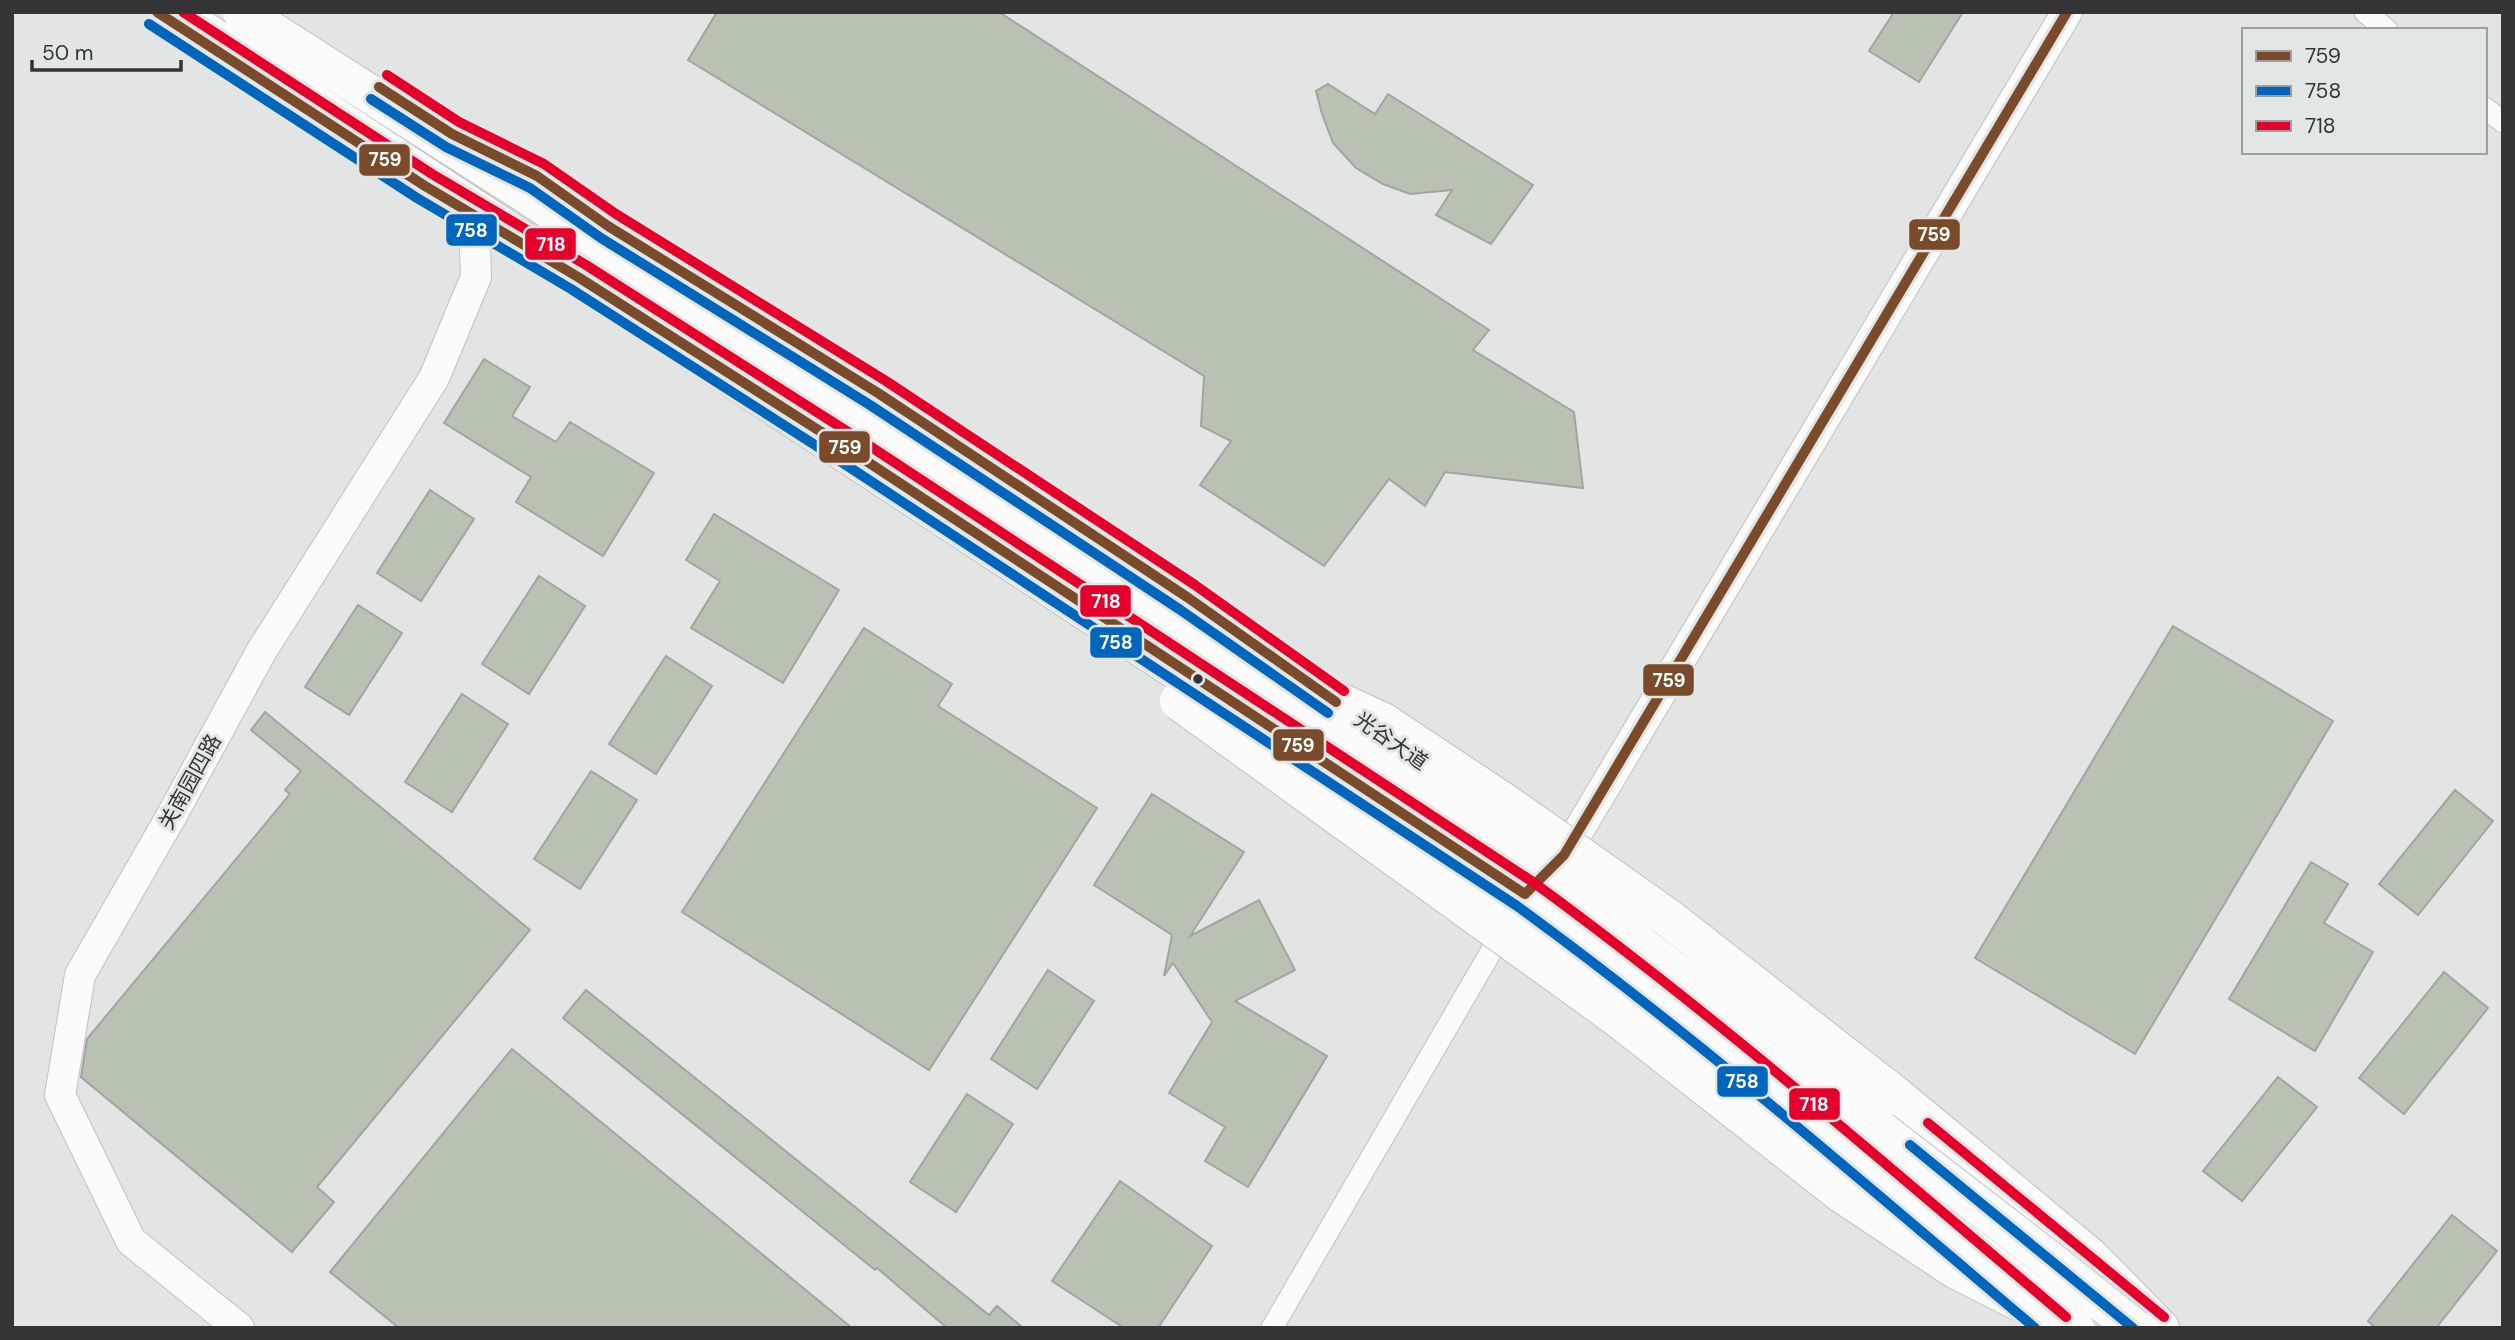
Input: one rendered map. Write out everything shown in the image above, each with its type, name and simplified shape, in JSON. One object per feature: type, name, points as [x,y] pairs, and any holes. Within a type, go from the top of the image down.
[{"type":"highway","points":[[174,12],[1266,729],[1541,918],[2075,1328]]},
{"type":"highway","points":[[242,12],[1233,653],[1565,887],[2134,1328]]},
{"type":"highway","points":[[1069,600],[1172,696],[1618,1018],[1842,1192],[1955,1269],[2046,1318]]},
{"type":"highway","points":[[1233,653],[1383,722],[1667,917],[1896,1096],[2090,1256],[2157,1328]]},
{"type":"main road","points":[[157,12],[474,215],[578,277],[848,449],[1525,894],[1588,940],[1819,1126],[2046,1318]]},
{"type":"main road","name":"光谷大道","points":[[265,12],[452,134],[537,176],[608,226],[878,393],[1187,597],[1474,799],[1557,851],[1862,1087],[2157,1328]]},
{"type":"main road","points":[[1557,851],[2051,12]]},
{"type":"main road","points":[[1525,894],[1557,851],[2067,12]]},
{"type":"main road","name":"关南园四路","points":[[239,1328],[131,1241],[60,1095],[80,975],[261,652],[434,378],[476,276],[474,215]]},
{"type":"street","points":[[2365,12],[2385,28]]},
{"type":"street","points":[[2487,110],[2503,122]]},
{"type":"street","points":[[1272,1328],[1525,894]]},
{"type":"building","points":[[717,12],[999,12],[1489,330],[1473,350],[1574,412],[1583,488],[1445,472],[1425,506],[1389,479],[1324,566],[1200,485],[1231,441],[1201,426],[1204,376],[688,60]]},
{"type":"building","points":[[1894,12],[1963,12],[1919,82],[1869,51]]},
{"type":"building","points":[[1328,84],[1375,114],[1388,94],[1533,185],[1491,244],[1436,215],[1452,190],[1410,194],[1383,184],[1356,168],[1333,143],[1322,114],[1316,91]]},
{"type":"building","points":[[484,359],[530,387],[512,416],[556,442],[570,422],[654,473],[603,556],[516,502],[531,477],[444,423]]},
{"type":"building","points":[[430,490],[474,519],[421,601],[377,573]]},
{"type":"building","points":[[714,514],[839,590],[783,683],[691,628],[720,581],[686,560]]},
{"type":"building","points":[[539,576],[585,606],[529,694],[482,664]]},
{"type":"building","points":[[358,605],[402,633],[349,715],[305,687]]},
{"type":"building","points":[[2173,626],[2333,721],[2135,1054],[1975,958]]},
{"type":"building","points":[[864,628],[952,684],[938,706],[1097,808],[929,1070],[682,912]]},
{"type":"building","points":[[666,656],[712,686],[656,774],[609,744]]},
{"type":"building","points":[[462,694],[508,724],[452,812],[405,782]]},
{"type":"building","points":[[265,712],[530,930],[317,1187],[334,1202],[292,1252],[81,1077],[87,1039],[290,794],[285,790],[301,771],[251,730]]},
{"type":"building","points":[[591,771],[637,800],[580,889],[534,859]]},
{"type":"building","points":[[2455,790],[2493,821],[2418,915],[2379,884]]},
{"type":"building","points":[[1152,794],[1244,852],[1190,936],[1259,900],[1295,970],[1235,1001],[1327,1056],[1248,1187],[1205,1161],[1225,1127],[1169,1093],[1212,1022],[1173,963],[1164,976],[1172,935],[1094,885]]},
{"type":"building","points":[[2311,862],[2348,884],[2324,923],[2373,952],[2315,1051],[2229,999]]},
{"type":"building","points":[[1048,970],[1094,1001],[1037,1089],[991,1059]]},
{"type":"building","points":[[2444,972],[2488,1008],[2404,1114],[2359,1078]]},
{"type":"building","points":[[586,990],[989,1315],[997,1306],[1023,1328],[947,1328],[877,1268],[875,1270],[563,1018]]},
{"type":"building","points":[[512,1049],[852,1328],[399,1328],[330,1272]]},
{"type":"building","points":[[2278,1077],[2317,1107],[2242,1201],[2203,1171]]},
{"type":"building","points":[[967,1094],[1013,1124],[956,1212],[910,1182]]},
{"type":"building","points":[[1120,1181],[1212,1246],[1158,1328],[1124,1328],[1052,1281]]},
{"type":"building","points":[[2452,1215],[2497,1251],[2436,1328],[2376,1328],[2368,1321]]},
{"type":"transit line","name":"759","points":[[157,12],[425,186],[578,277],[848,449],[1525,894]]},
{"type":"transit line","name":"718","points":[[183,12],[432,174],[586,265],[856,437],[1533,882],[1737,1040],[2066,1317]]},
{"type":"transit line","name":"759","points":[[1525,894],[1564,855],[2067,12]]},
{"type":"transit line","name":"758","points":[[149,24],[417,198],[571,289],[840,461],[1517,906],[1715,1059],[2035,1328]]},
{"type":"transit line","name":"718","points":[[387,75],[459,122],[544,164],[616,214],[886,381],[1195,585],[1344,691]]},
{"type":"transit line","name":"759","points":[[379,87],[452,134],[537,176],[608,226],[878,393],[1187,597],[1336,702]]},
{"type":"transit line","name":"758","points":[[371,99],[446,147],[530,188],[601,238],[870,405],[1179,609],[1328,713]]},
{"type":"transit line","name":"718","points":[[1928,1123],[2164,1317]]},
{"type":"transit line","name":"758","points":[[1910,1145],[2133,1328]]}]
